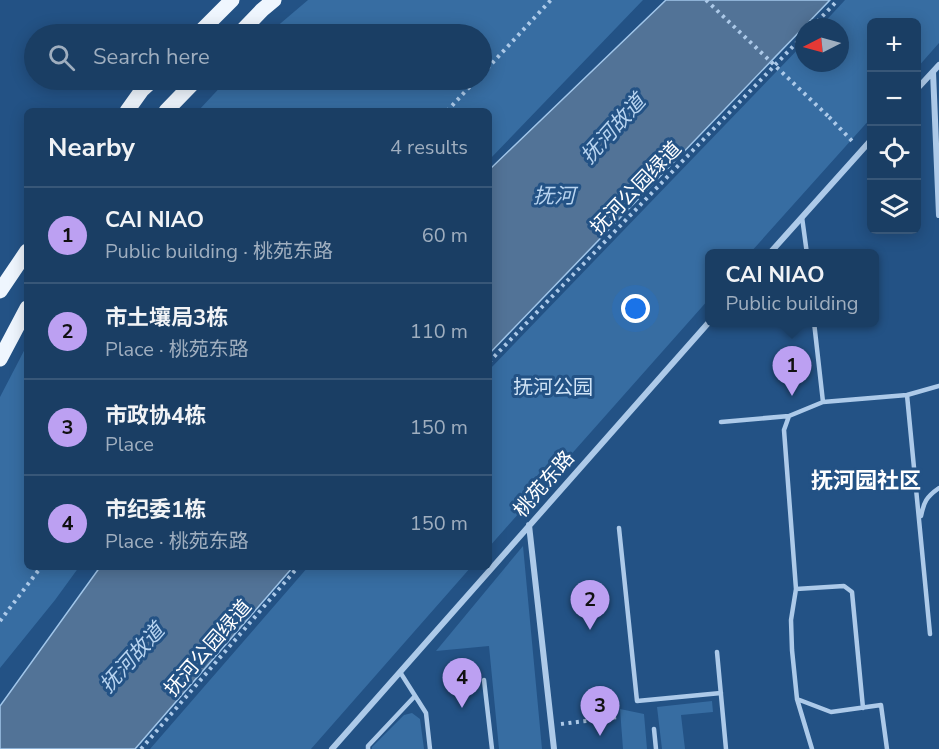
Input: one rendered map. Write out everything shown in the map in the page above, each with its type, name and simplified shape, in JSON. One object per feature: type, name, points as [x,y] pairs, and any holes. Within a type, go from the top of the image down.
[{"type":"main road","points":[[208,24],[232,0]]},
{"type":"main road","points":[[249,24],[274,0]]},
{"type":"main road","points":[[129,108],[142,90]]},
{"type":"main road","points":[[169,108],[186,90]]},
{"type":"main road","points":[[0,291],[24,255]]},
{"type":"main road","points":[[0,359],[24,314]]},
{"type":"street","points":[[921,85],[939,65]]},
{"type":"street","points":[[933,72],[939,215]]},
{"type":"street","points":[[773,249],[867,144]]},
{"type":"street","name":"桃苑东路","points":[[492,568],[705,327]]},
{"type":"street","points":[[530,525],[554,749]]},
{"type":"street","name":"桃苑东路","points":[[332,749],[490,570]]},
{"type":"lane","points":[[802,216],[806,249]]},
{"type":"lane","points":[[815,327],[823,402]]},
{"type":"lane","points":[[720,422],[789,416],[823,402],[907,395],[939,386]]},
{"type":"lane","points":[[907,395],[930,634]]},
{"type":"lane","points":[[789,416],[784,430],[796,589],[791,620],[792,650],[797,699],[812,749]]},
{"type":"lane","points":[[916,487],[924,501]]},
{"type":"lane","points":[[919,522],[924,501],[939,488]]},
{"type":"lane","points":[[620,528],[637,701],[721,693]]},
{"type":"lane","points":[[796,589],[844,586],[852,592],[863,708]]},
{"type":"lane","points":[[717,652],[726,749]]},
{"type":"lane","points":[[400,672],[426,713],[430,749]]},
{"type":"lane","points":[[484,680],[492,749]]},
{"type":"lane","points":[[368,749],[368,746],[415,696]]},
{"type":"lane","points":[[797,699],[831,712],[881,705],[887,749]]},
{"type":"lane","points":[[654,729],[656,749]]},
{"type":"path","points":[[492,63],[551,0]]},
{"type":"path","points":[[706,0],[861,150]]},
{"type":"path","points":[[821,18],[838,0]]},
{"type":"path","name":"抚河公园绿道","points":[[492,359],[795,44]]},
{"type":"path","points":[[450,108],[467,90]]},
{"type":"path","points":[[0,621],[39,570]]},
{"type":"path","name":"抚河公园绿道","points":[[141,749],[295,570]]},
{"type":"path","points":[[552,726],[618,717]]},
{"type":"green space","points":[[308,0],[643,0],[492,157],[492,108],[201,108],[218,90],[492,90],[492,24],[280,24]]},
{"type":"green space","name":"抚河公园","points":[[845,0],[939,0],[939,43],[921,63],[921,18],[867,18],[867,122],[754,249],[705,249],[705,304],[492,544],[492,367],[795,52],[795,72],[849,72],[849,18],[828,18]]},
{"type":"green space","points":[[24,351],[24,570],[77,570],[0,668],[0,397]]},
{"type":"green space","points":[[523,546],[542,749],[499,749],[489,646],[436,651]]},
{"type":"green space","points":[[305,570],[468,570],[311,749],[150,749]]},
{"type":"green space","points":[[712,701],[713,712],[681,715],[685,749],[662,749],[657,707]]},
{"type":"green space","points":[[620,709],[644,714],[647,749],[623,749]]},
{"type":"green space","points":[[412,713],[420,719],[424,749],[372,749],[404,715]]},
{"type":"water","name":"抚河","points":[[666,0],[830,0],[813,18],[795,18],[795,36],[492,351],[492,167]]},
{"type":"water","name":"抚河故道","points":[[98,570],[290,570],[135,749],[0,749],[0,706]]},
{"type":"place","name":"CAI NIAO","points":[[792,396]]},
{"type":"place","name":"市土壤局3栋","points":[[590,630]]},
{"type":"place","name":"市纪委1栋","points":[[462,708]]},
{"type":"place","name":"市政协4栋","points":[[600,736]]},
{"type":"district","name":"抚河园社区","points":[[866,481]]}]
